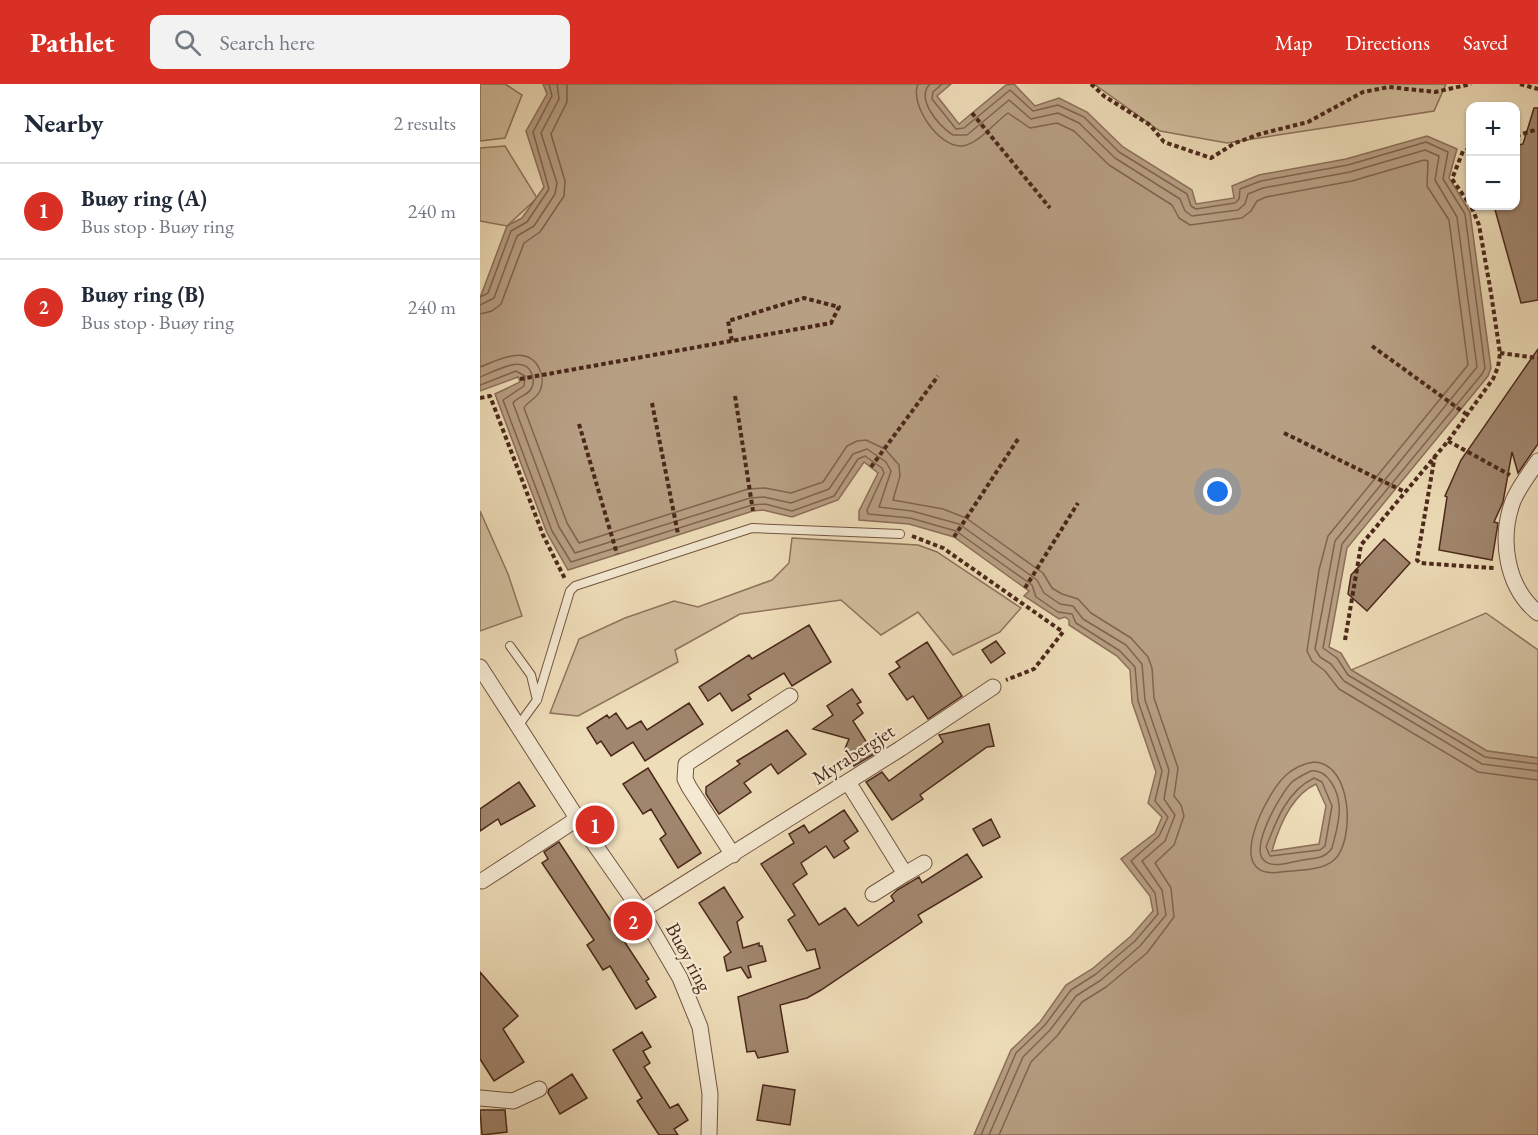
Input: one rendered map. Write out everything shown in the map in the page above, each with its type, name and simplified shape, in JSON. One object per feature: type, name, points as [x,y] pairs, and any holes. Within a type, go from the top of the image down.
[{"type":"street","points":[[1538,461],[1524,482],[1507,520],[1507,549],[1510,568],[1518,591],[1538,613]]},
{"type":"street","name":"Buøy ring","points":[[480,667],[577,819],[640,911],[680,978],[700,1028],[710,1094],[709,1135]]},
{"type":"street","name":"Myrabergjet","points":[[640,911],[733,855],[993,687]]},
{"type":"street","points":[[733,855],[689,787],[685,779],[686,764],[790,696]]},
{"type":"street","points":[[848,782],[905,874]]},
{"type":"street","points":[[482,881],[577,819]]},
{"type":"street","points":[[873,894],[924,863]]},
{"type":"street","points":[[480,1098],[513,1101],[539,1089]]},
{"type":"lane","points":[[518,726],[537,700],[570,591],[587,580],[752,528],[900,534]]},
{"type":"lane","points":[[510,646],[531,675],[537,700]]},
{"type":"path","points":[[1091,84],[1104,96],[1150,125],[1164,142],[1211,158],[1244,140],[1308,122],[1363,92],[1389,87],[1435,92],[1471,84]]},
{"type":"path","points":[[1520,84],[1538,89]]},
{"type":"path","points":[[972,113],[1050,208]]},
{"type":"path","points":[[1520,134],[1538,129]]},
{"type":"path","points":[[1466,150],[1463,151],[1452,179],[1466,198]]},
{"type":"path","points":[[1345,640],[1361,545],[1448,441],[1493,379],[1500,353],[1479,225],[1473,210]]},
{"type":"path","points":[[520,379],[732,341],[831,323],[839,307],[804,298],[728,321],[732,341]]},
{"type":"path","points":[[1372,346],[1466,414]]},
{"type":"path","points":[[1500,353],[1538,358]]},
{"type":"path","points":[[871,467],[938,376]]},
{"type":"path","points":[[480,398],[490,396],[543,535],[570,591]]},
{"type":"path","points":[[735,396],[753,511]]},
{"type":"path","points":[[652,403],[678,534]]},
{"type":"path","points":[[579,424],[617,554]]},
{"type":"path","points":[[1284,433],[1405,492]]},
{"type":"path","points":[[954,537],[1018,439]]},
{"type":"path","points":[[1448,441],[1524,482]]},
{"type":"path","points":[[1436,453],[1417,560],[1420,563],[1510,568]]},
{"type":"path","points":[[1025,588],[1078,503]]},
{"type":"path","points":[[900,534],[926,540],[943,548],[1062,632],[1034,669],[993,687]]},
{"type":"shaded area","points":[[480,84],[505,84],[522,95],[505,138],[480,141]]},
{"type":"shaded area","points":[[1094,84],[1446,84],[1434,111],[1227,143],[1160,131]]},
{"type":"shaded area","points":[[505,146],[537,198],[507,226],[480,221],[480,148]]},
{"type":"shaded area","points":[[480,511],[508,574],[522,616],[480,631]]},
{"type":"shaded area","points":[[792,538],[918,545],[937,552],[1021,608],[1000,632],[953,655],[918,612],[881,635],[841,600],[740,614],[675,650],[678,662],[578,716],[550,713],[579,639],[625,618],[674,601],[698,607],[772,580],[789,563]]},
{"type":"shaded area","points":[[1486,613],[1538,650],[1538,758],[1487,751],[1351,670]]},
{"type":"water","points":[[543,84],[951,84],[937,96],[959,124],[1006,85],[1014,84],[1035,106],[1059,98],[1087,112],[1123,147],[1192,190],[1196,204],[1234,198],[1232,186],[1259,175],[1346,159],[1427,136],[1457,149],[1449,178],[1466,206],[1466,210],[1470,212],[1491,368],[1488,376],[1347,548],[1329,647],[1341,653],[1351,670],[1487,751],[1538,758],[1538,1135],[974,1135],[1011,1050],[1040,1022],[1066,985],[1092,969],[1131,936],[1153,911],[1150,896],[1121,859],[1155,833],[1162,817],[1148,803],[1156,772],[1132,702],[1130,670],[1117,656],[1069,625],[1069,620],[1065,617],[1059,619],[1024,596],[1029,591],[954,537],[909,524],[859,520],[859,511],[878,473],[864,462],[838,500],[792,517],[763,510],[753,511],[568,570],[547,533],[495,394],[520,382],[518,377],[480,391],[480,298],[507,226],[522,218],[544,187],[526,131],[547,94]],"holes":[[[1316,784],[1326,806],[1319,844],[1272,851],[1278,832],[1293,803]]]},
{"type":"building","points":[[1534,108],[1538,108],[1538,300],[1521,303],[1495,210],[1520,210],[1520,145],[1523,144]]},
{"type":"building","points":[[1538,349],[1538,444],[1518,473],[1512,452],[1503,502],[1494,522],[1498,523],[1492,560],[1439,550],[1447,497],[1445,496],[1461,460]]},
{"type":"building","points":[[1384,539],[1410,563],[1367,611],[1348,594],[1351,575]]},
{"type":"building","points":[[809,625],[831,662],[792,686],[784,673],[748,695],[751,699],[732,711],[720,693],[708,701],[699,687],[749,655],[752,659]]},
{"type":"building","points":[[996,641],[1005,653],[991,663],[982,650]]},
{"type":"building","points":[[927,642],[962,696],[928,719],[913,696],[907,700],[889,674],[900,667],[896,662]]},
{"type":"building","points":[[852,689],[861,702],[857,704],[863,713],[853,721],[874,754],[854,766],[844,751],[849,739],[813,729],[833,715],[827,706]]},
{"type":"building","points":[[689,703],[703,724],[645,761],[633,742],[611,756],[601,741],[597,744],[587,728],[607,715],[609,718],[616,713],[627,729],[641,721],[647,730]]},
{"type":"building","points":[[989,724],[994,746],[987,747],[920,795],[923,799],[892,820],[866,782],[882,772],[889,781],[943,742],[939,735]]},
{"type":"building","points":[[787,730],[806,754],[778,774],[771,764],[744,783],[751,792],[719,814],[706,794],[706,787],[740,764],[737,761]]},
{"type":"building","points":[[648,768],[701,853],[678,868],[660,839],[666,834],[651,809],[643,814],[623,784]]},
{"type":"building","points":[[519,782],[535,806],[501,825],[498,819],[480,831],[480,809]]},
{"type":"building","points":[[844,810],[858,831],[844,841],[849,848],[834,858],[826,846],[801,863],[807,874],[793,884],[819,925],[845,908],[858,926],[894,901],[891,896],[897,890],[919,877],[922,883],[967,854],[982,877],[918,915],[922,922],[821,990],[807,998],[780,1005],[788,1052],[758,1058],[755,1051],[747,1052],[738,997],[820,968],[815,949],[807,951],[788,920],[795,915],[761,864],[794,843],[789,834],[804,825],[809,833]]},
{"type":"building","points":[[991,819],[1000,837],[983,846],[973,829]]},
{"type":"building","points":[[559,842],[649,979],[646,981],[656,997],[636,1009],[610,966],[603,970],[587,945],[594,940],[542,863],[548,859],[544,852]]},
{"type":"building","points":[[724,887],[743,917],[737,922],[743,948],[759,943],[766,961],[748,966],[751,977],[748,978],[741,967],[727,971],[724,957],[731,952],[699,903]]},
{"type":"building","points":[[480,972],[518,1016],[503,1029],[524,1062],[494,1081],[480,1059]]},
{"type":"building","points":[[642,1032],[651,1047],[643,1051],[650,1063],[644,1067],[670,1108],[678,1104],[688,1120],[674,1129],[678,1135],[659,1135],[637,1101],[642,1098],[613,1050]]},
{"type":"building","points":[[572,1074],[587,1098],[560,1114],[548,1093],[549,1089]]},
{"type":"building","points":[[763,1085],[795,1090],[790,1125],[757,1120]]},
{"type":"building","points":[[480,1110],[505,1110],[507,1132],[482,1135]]},
{"type":"place","name":"Buøy ring (A)","points":[[595,825]]},
{"type":"place","name":"Buøy ring (B)","points":[[633,921]]}]
